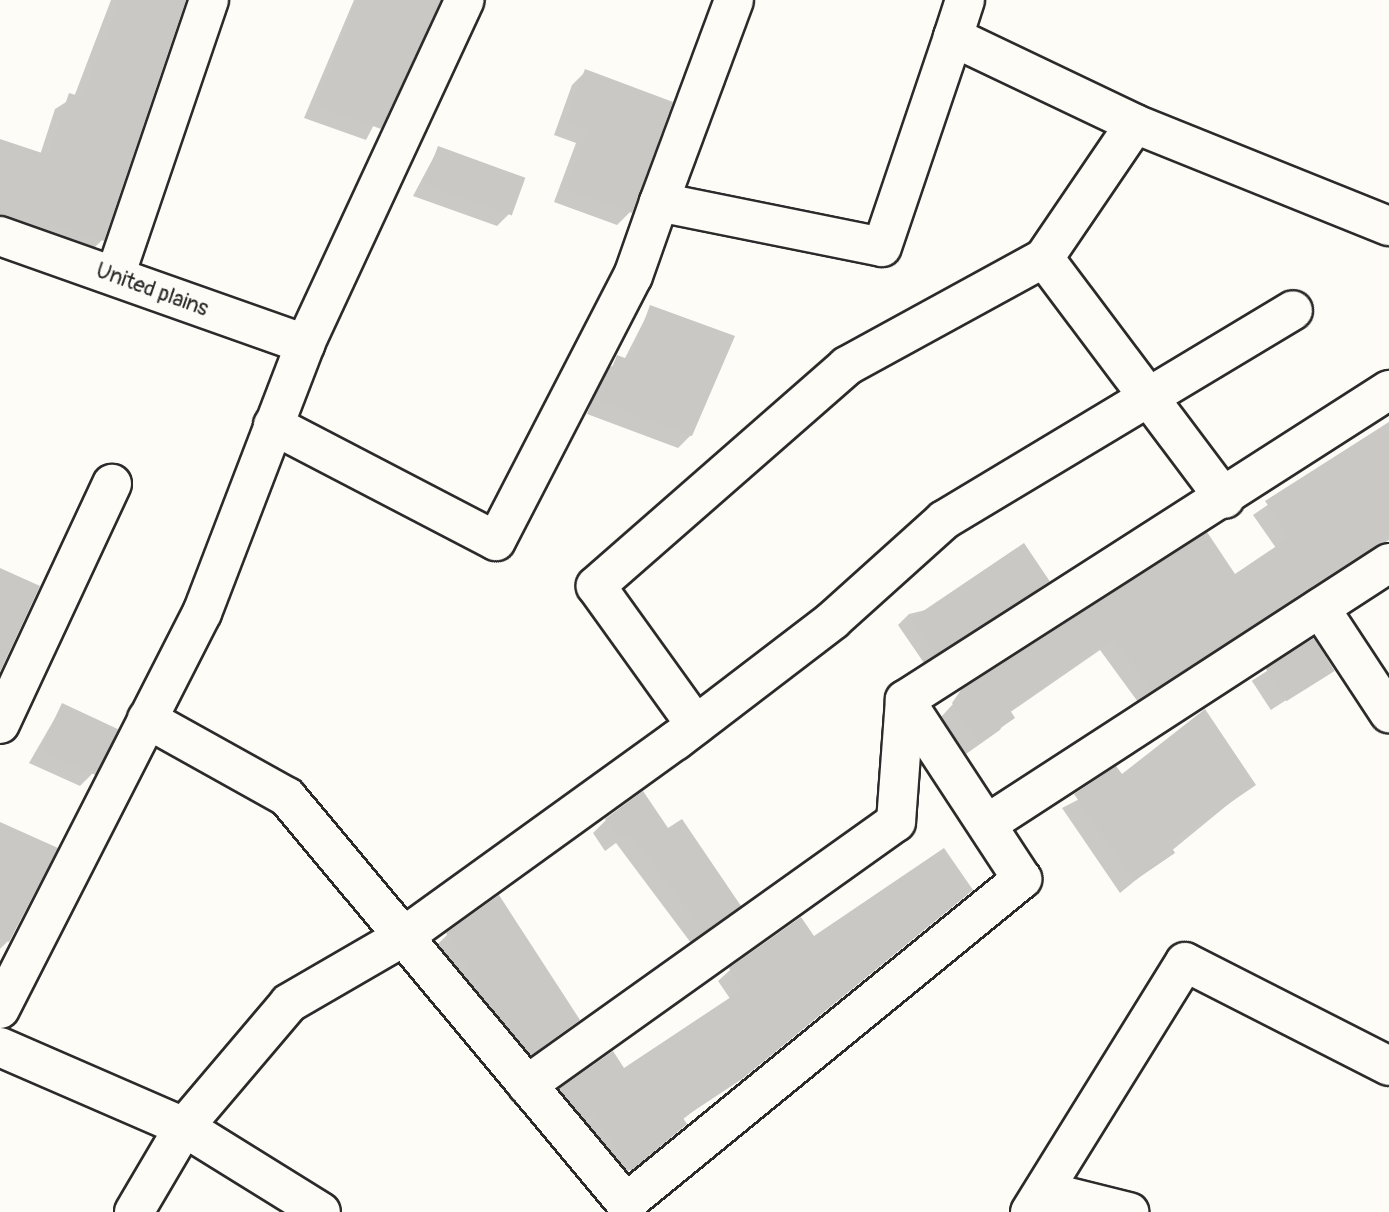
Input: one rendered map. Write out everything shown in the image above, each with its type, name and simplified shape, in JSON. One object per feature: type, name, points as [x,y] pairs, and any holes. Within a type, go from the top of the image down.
[{"type":"street","points":[[115,276],[209,0]]},
{"type":"street","points":[[0,1009],[202,613],[305,344],[465,0]]},
{"type":"street","points":[[273,425],[496,541],[633,276],[734,0]]},
{"type":"street","points":[[659,202],[882,247],[965,0]]},
{"type":"street","points":[[953,37],[1135,124],[1389,226]]},
{"type":"street","points":[[696,725],[596,586],[847,366],[1044,258],[1135,124]]},
{"type":"street","name":"United plains","points":[[0,236],[305,344]]},
{"type":"street","points":[[1044,258],[1225,499]]},
{"type":"street","points":[[134,1212],[184,1127],[289,1003],[403,937],[696,725],[833,620],[944,520],[1293,310]]},
{"type":"street","points":[[905,700],[1225,499],[1389,390]]},
{"type":"street","points":[[0,724],[112,484]]},
{"type":"street","points":[[987,824],[1389,563]]},
{"type":"street","points":[[1320,608],[1389,713]]},
{"type":"street","points":[[147,719],[287,797],[626,1203],[1022,879],[905,700]]},
{"type":"street","points":[[527,1085],[896,822],[905,700]]},
{"type":"street","points":[[1129,1212],[1037,1201],[1185,962],[1389,1066]]},
{"type":"street","points":[[0,1047],[184,1127],[321,1212]]},
{"type":"building","points":[[120,0],[186,0],[104,241],[24,215],[22,221],[0,215],[0,139],[48,155],[69,93],[82,97]]},
{"type":"building","points":[[357,0],[441,0],[381,129],[316,105]]},
{"type":"building","points":[[585,69],[673,102],[632,213],[566,189],[588,130],[565,122]]},
{"type":"building","points":[[438,146],[525,178],[512,215],[424,184]]},
{"type":"building","points":[[650,305],[735,336],[692,436],[599,401],[617,355],[630,360]]},
{"type":"building","points":[[1389,422],[1389,534],[1152,691],[1113,638],[1010,710],[1015,718],[979,743],[952,703],[961,690],[1207,532],[1235,574],[1290,537],[1265,501]]},
{"type":"building","points":[[1024,543],[1050,581],[937,657],[911,619]]},
{"type":"building","points":[[0,568],[40,586],[0,672]]},
{"type":"building","points":[[1314,638],[1335,671],[1286,701],[1266,668]]},
{"type":"building","points":[[62,703],[118,729],[97,775],[40,749]]},
{"type":"building","points":[[1205,709],[1256,785],[1170,844],[1175,853],[1134,881],[1074,794],[1116,766],[1122,774]]},
{"type":"building","points":[[643,791],[668,828],[682,819],[741,906],[705,931],[629,832],[618,839],[605,819]]},
{"type":"building","points":[[0,822],[58,848],[9,942],[0,938]]},
{"type":"building","points":[[944,848],[973,890],[742,1079],[683,1118],[687,1124],[631,1171],[594,1115],[586,1120],[559,1089],[613,1051],[624,1068],[743,989],[729,968],[801,917],[814,936]]},
{"type":"building","points":[[499,895],[580,1020],[534,1053],[502,1021],[446,933]]}]
